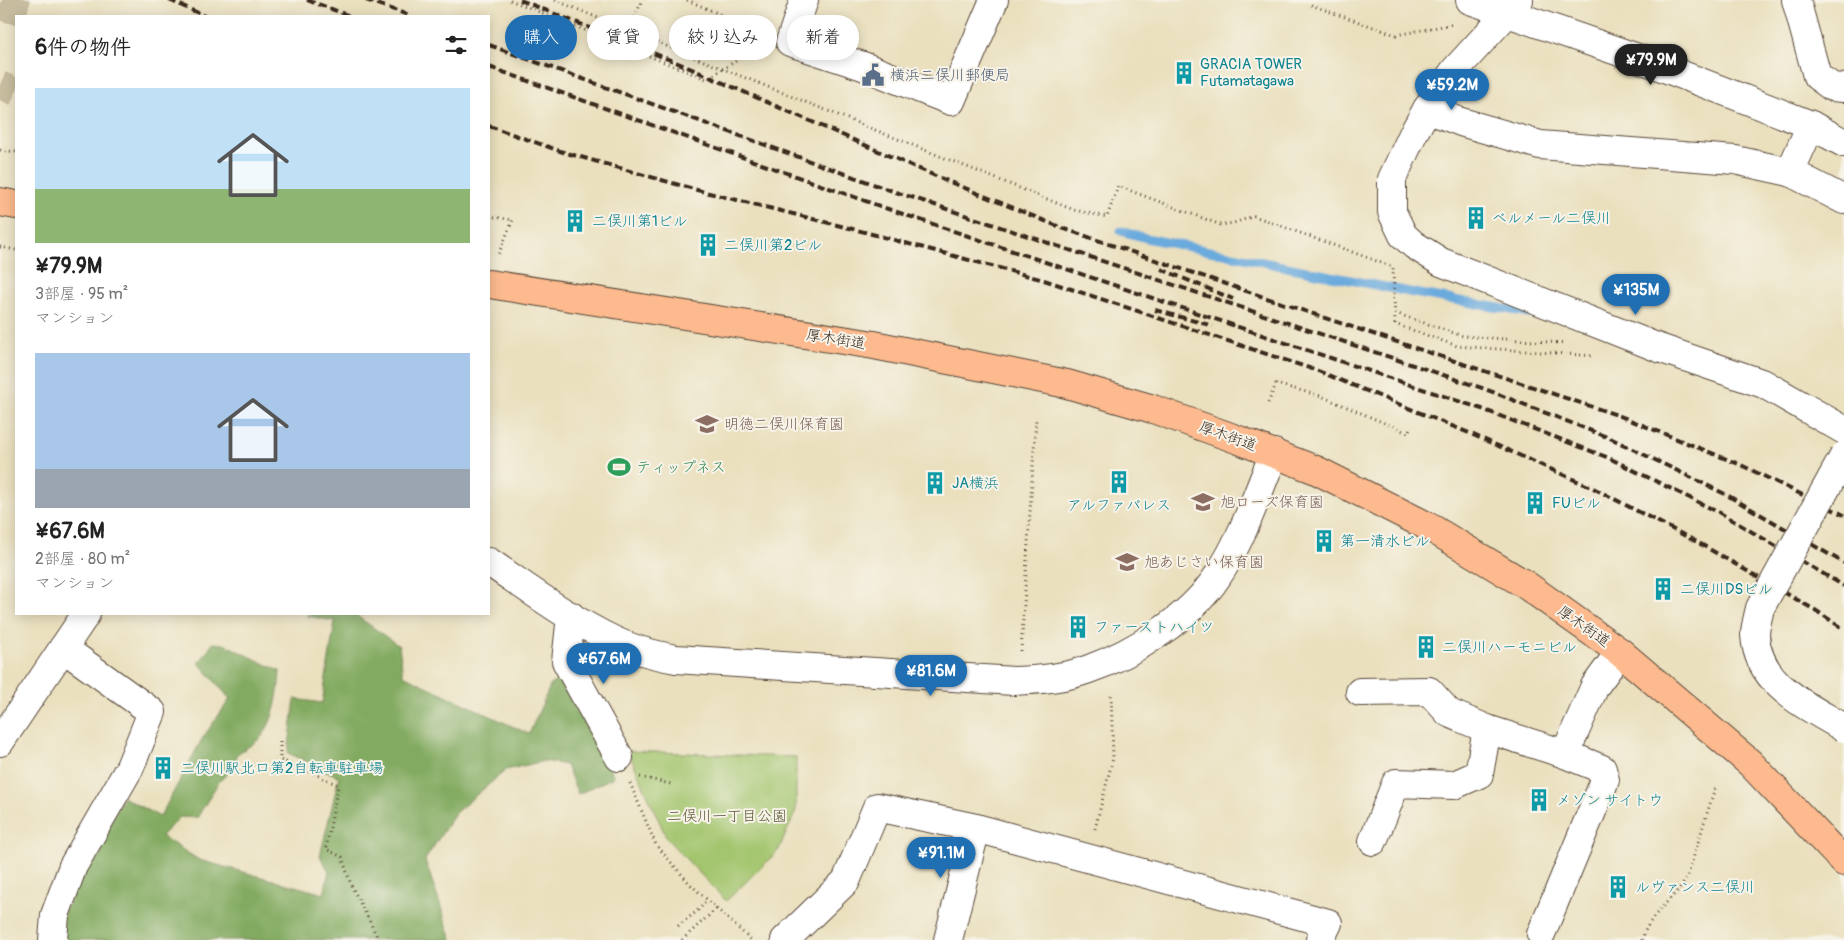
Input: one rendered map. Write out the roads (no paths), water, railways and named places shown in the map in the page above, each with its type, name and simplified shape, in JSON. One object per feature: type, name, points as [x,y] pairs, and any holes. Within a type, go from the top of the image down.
[{"type":"main road","points":[[0,202],[15,205]]},
{"type":"main road","name":"厚木街道","points":[[492,272],[1067,384],[1153,409],[1316,470],[1431,528],[1526,585],[1620,652],[1750,763],[1844,862]]},
{"type":"street","points":[[804,0],[790,42],[863,66],[951,101],[994,0]]},
{"type":"street","points":[[1796,0],[1817,76],[1832,86],[1844,88]]},
{"type":"street","points":[[1465,12],[1513,6],[1811,126],[1844,143]]},
{"type":"street","points":[[1513,6],[1454,70],[1427,109],[1392,179],[1392,212],[1403,235],[1414,245],[1440,262],[1659,348],[1764,384],[1844,430]]},
{"type":"street","points":[[1427,109],[1461,122],[1540,144],[1735,160],[1790,172],[1844,200]]},
{"type":"street","points":[[1790,172],[1811,126]]},
{"type":"street","points":[[490,563],[571,616],[614,641],[641,652],[676,659],[1014,680],[1047,679],[1088,670],[1121,655],[1154,636],[1193,606],[1216,578],[1236,544],[1274,453]]},
{"type":"street","points":[[1844,456],[1760,608],[1755,634],[1760,660],[1774,682],[1794,698],[1844,728]]},
{"type":"street","points":[[0,742],[85,615]]},
{"type":"street","points":[[571,616],[566,661],[623,765]]},
{"type":"street","points":[[53,940],[55,915],[73,866],[130,767],[152,712],[63,648]]},
{"type":"street","points":[[1565,754],[1595,686],[1620,652]]},
{"type":"street","points":[[1360,692],[1429,691],[1449,713],[1487,729],[1565,754],[1602,769],[1605,780],[1541,934]]},
{"type":"street","points":[[1372,841],[1396,783],[1454,785],[1479,774],[1487,729]]},
{"type":"street","points":[[784,940],[846,881],[878,807],[976,828],[1328,923],[1320,940]]},
{"type":"street","points":[[948,940],[976,828]]},
{"type":"waterway","points":[[1121,231],[1146,238],[1414,293],[1546,316]]},
{"type":"tunnel","points":[[0,6],[32,15]]},
{"type":"tunnel","points":[[0,85],[15,92]]},
{"type":"railway","points":[[169,0],[203,15]]},
{"type":"railway","points":[[307,0],[347,15]]},
{"type":"railway","points":[[366,0],[408,15]]},
{"type":"railway","points":[[520,0],[678,63],[933,175],[1062,228],[1620,416],[1739,464],[1844,515]]},
{"type":"railway","points":[[490,45],[887,189],[1485,389],[1612,439],[1727,495],[1844,563]]},
{"type":"railway","points":[[490,67],[888,209],[1482,409],[1609,458],[1720,513],[1844,586]]},
{"type":"railway","points":[[490,126],[563,152],[697,190],[1044,280],[1318,371],[1469,433],[1593,488],[1697,542],[1815,610],[1844,629]]},
{"type":"railway","points":[[1161,269],[1233,299]]},
{"type":"railway","points":[[1155,310],[1213,326]]},
{"type":"place","name":"GRACIA TOWER Futamatagawa","points":[[1184,73]]},
{"type":"place","name":"横浜二俣川郵便局","points":[[873,75]]},
{"type":"place","name":"ベルメール二俣川","points":[[1476,218]]},
{"type":"place","name":"二俣川第1ビル","points":[[575,221]]},
{"type":"place","name":"二俣川第2ビル","points":[[708,245]]},
{"type":"place","name":"明徳二俣川保育園","points":[[707,424]]},
{"type":"place","name":"ティップネス","points":[[619,467]]},
{"type":"place","name":"アルファパレス","points":[[1119,482]]},
{"type":"place","name":"JA横浜","points":[[935,483]]},
{"type":"place","name":"旭ローズ保育園","points":[[1203,502]]},
{"type":"place","name":"FUビル","points":[[1535,503]]},
{"type":"place","name":"第一清水ビル","points":[[1324,541]]},
{"type":"place","name":"旭あじさい保育園","points":[[1127,562]]},
{"type":"place","name":"二俣川DSビル","points":[[1663,589]]},
{"type":"place","name":"ファーストハイツ","points":[[1078,627]]},
{"type":"place","name":"二俣川ハーモニビル","points":[[1426,647]]},
{"type":"place","name":"二俣川駅北口第2自転車駐車場","points":[[163,768]]},
{"type":"place","name":"メゾン サイトウ","points":[[1539,800]]},
{"type":"place","name":"ルヴァンス二俣川","points":[[1618,887]]},
{"type":"park label","name":"二俣川一丁目公園","points":[[727,816]]}]
